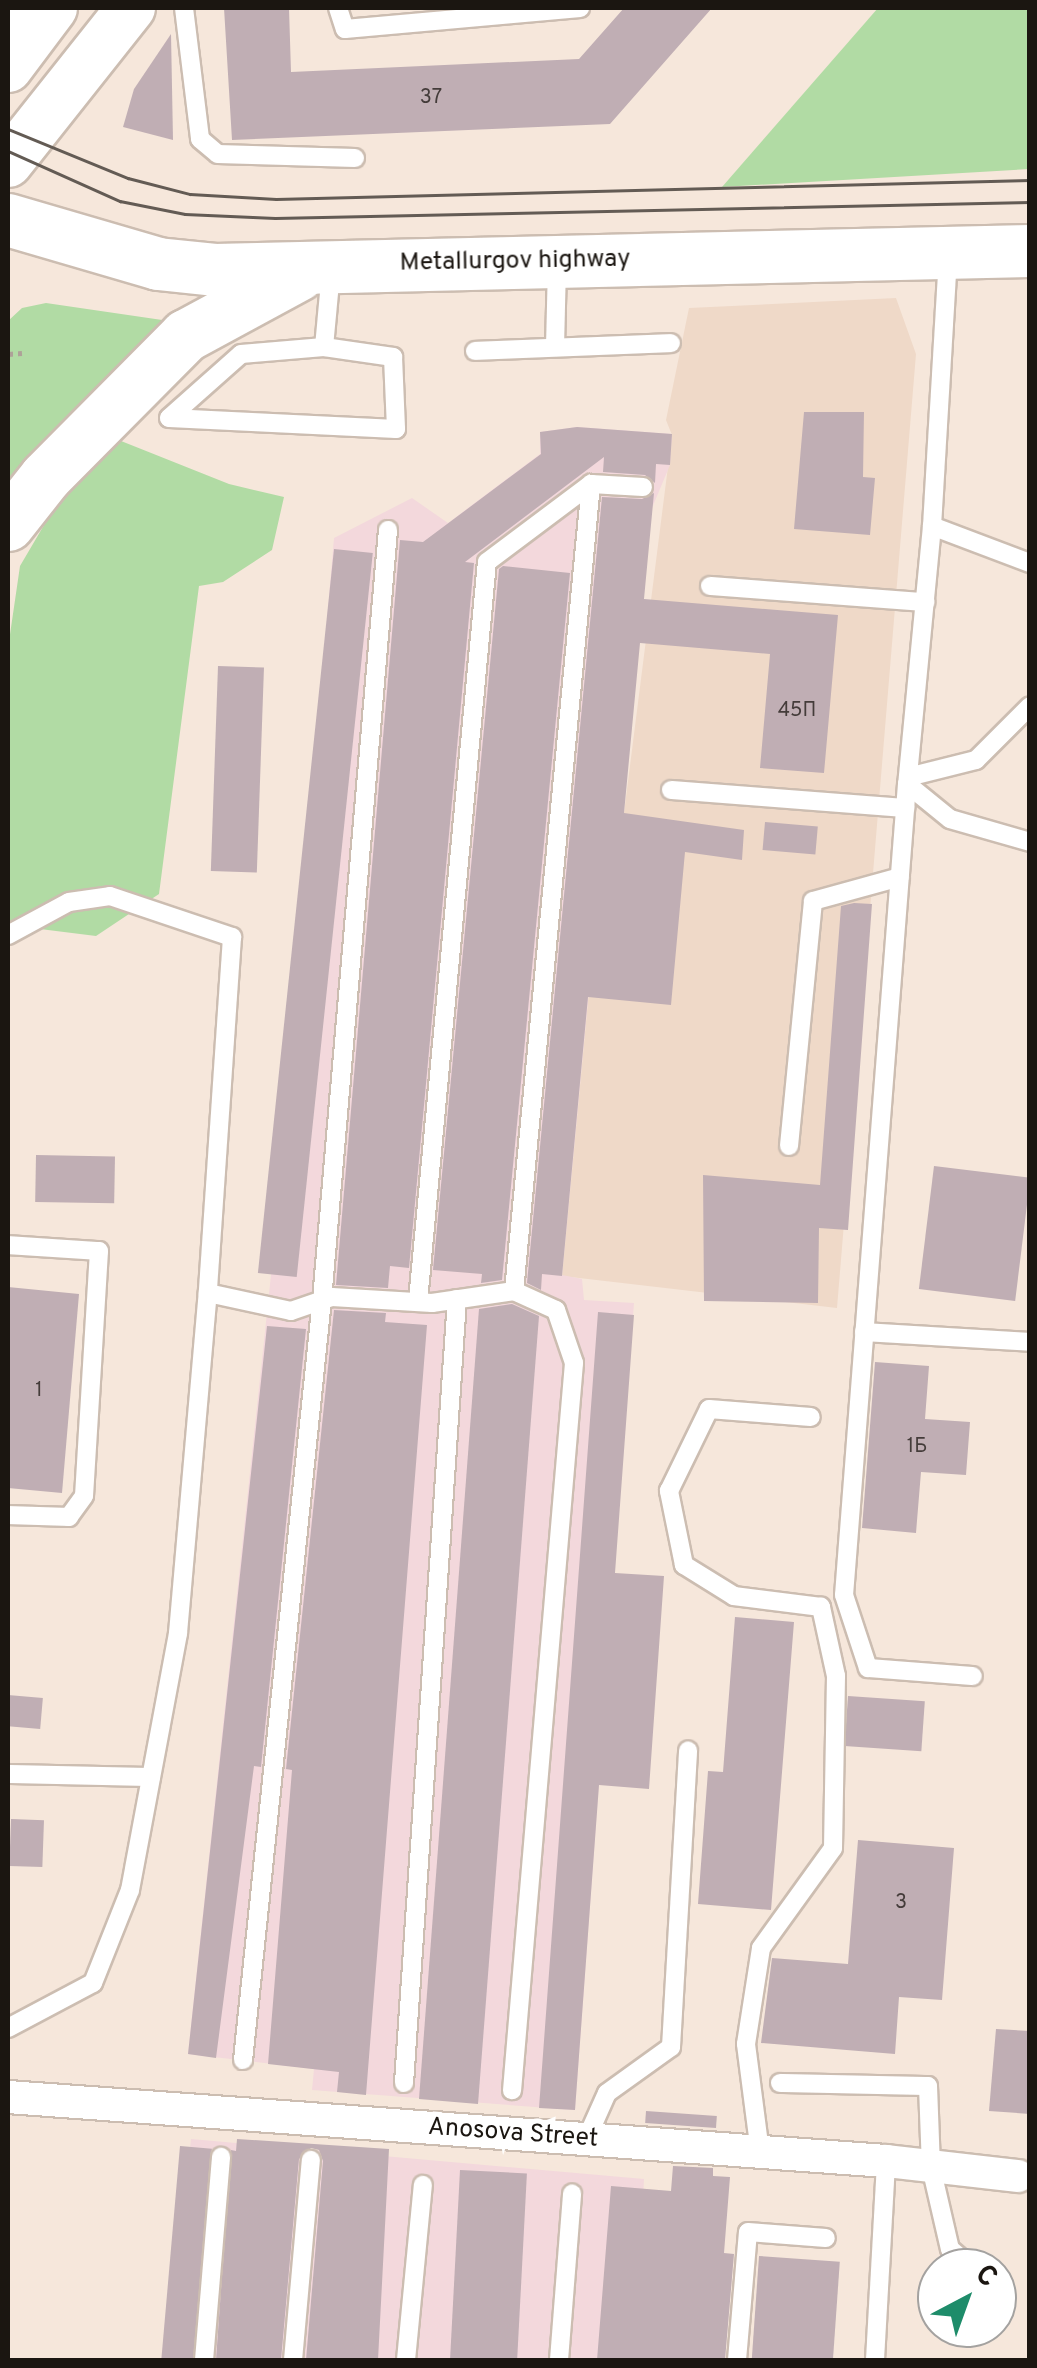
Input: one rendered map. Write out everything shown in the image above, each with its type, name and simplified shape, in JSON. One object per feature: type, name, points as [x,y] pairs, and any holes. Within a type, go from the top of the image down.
[{"type":"main road","points":[[8,163],[130,8]]},
{"type":"main road","points":[[8,68],[33,16],[85,63]]},
{"type":"main road","name":"Metallurgov highway","points":[[8,220],[158,264],[215,270],[1030,250]]},
{"type":"main road","points":[[8,524],[58,464],[186,336],[228,310],[324,266]]},
{"type":"street","name":"Anosova Street","points":[[8,2097],[760,2152],[1024,2176]]},
{"type":"lane","points":[[184,8],[200,139],[218,154],[354,158]]},
{"type":"lane","points":[[338,8],[346,29],[580,8]]},
{"type":"lane","points":[[948,251],[932,526],[907,781],[844,1595],[868,1668],[973,1676]]},
{"type":"lane","points":[[555,346],[557,261]]},
{"type":"lane","points":[[324,266],[324,348]]},
{"type":"lane","points":[[475,351],[672,344]]},
{"type":"lane","points":[[324,348],[393,356],[396,429],[169,418],[241,354],[324,348]]},
{"type":"lane","points":[[514,1290],[592,484]]},
{"type":"lane","points":[[418,1302],[487,562],[592,484],[643,488]]},
{"type":"lane","points":[[932,526],[1030,563]]},
{"type":"lane","points":[[243,2060],[322,1300],[388,530]]},
{"type":"lane","points":[[710,586],[925,602]]},
{"type":"lane","points":[[907,781],[976,760],[1030,706]]},
{"type":"lane","points":[[907,781],[950,820],[1030,842]]},
{"type":"lane","points":[[671,790],[905,808]]},
{"type":"lane","points":[[788,1146],[813,901],[900,876]]},
{"type":"lane","points":[[8,935],[69,902],[110,896],[232,937],[208,1293],[178,1633],[130,1890],[93,1983],[8,2028]]},
{"type":"lane","points":[[8,1245],[99,1251],[84,1496],[69,1517],[8,1515]]},
{"type":"lane","points":[[208,1293],[290,1311],[332,1297],[418,1302],[514,1290],[556,1310],[574,1363],[512,2090]]},
{"type":"lane","points":[[404,2084],[457,1299]]},
{"type":"lane","points":[[864,1332],[1030,1342]]},
{"type":"lane","points":[[760,2152],[746,2044],[761,1948],[833,1848],[836,1676],[821,1606],[734,1596],[684,1565],[669,1491],[710,1409],[811,1416]]},
{"type":"lane","points":[[586,2140],[606,2093],[670,2047],[688,1750]]},
{"type":"lane","points":[[8,1774],[151,1777]]},
{"type":"lane","points":[[780,2082],[928,2086],[931,2166],[950,2248]]},
{"type":"lane","points":[[204,2360],[221,2157]]},
{"type":"lane","points":[[293,2360],[311,2160]]},
{"type":"lane","points":[[875,2360],[886,2162]]},
{"type":"lane","points":[[406,2360],[423,2185]]},
{"type":"lane","points":[[560,2360],[572,2194]]},
{"type":"lane","points":[[738,2360],[748,2232],[826,2238]]},
{"type":"path","points":[[8,354],[22,353]]},
{"type":"shaded area","points":[[896,298],[916,354],[837,1308],[562,1276],[603,842],[624,813],[672,435],[666,420],[689,308]]},
{"type":"shaded area","points":[[577,427],[672,434],[670,465],[652,508],[603,842],[562,1275],[582,1279],[584,1300],[634,1303],[575,2110],[312,2090],[314,2069],[188,2054],[271,1275],[334,538],[412,498],[448,523],[540,454],[540,432]]},
{"type":"shaded area","points":[[191,2139],[644,2179],[634,2360],[170,2360]]},
{"type":"green space","points":[[878,8],[1029,8],[1029,169],[722,187]]},
{"type":"green space","points":[[46,303],[169,321],[103,383],[8,489],[8,321],[22,308]]},
{"type":"green space","points":[[111,437],[229,484],[284,497],[272,550],[223,582],[199,586],[159,894],[96,936],[8,925],[8,648],[20,566],[57,503]]},
{"type":"building","points":[[224,8],[289,8],[291,72],[579,59],[624,8],[712,8],[610,124],[232,140]]},
{"type":"building","points":[[171,34],[173,140],[123,127],[134,89]]},
{"type":"building","points":[[804,412],[864,412],[863,477],[875,478],[870,535],[794,529]]},
{"type":"building","points":[[577,427],[672,434],[670,465],[656,464],[655,483],[645,475],[603,472],[604,457],[465,562],[474,563],[409,1268],[390,1266],[388,1288],[336,1285],[400,540],[423,542],[541,454],[540,432]]},
{"type":"building","points":[[654,493],[644,599],[838,615],[824,773],[760,768],[770,654],[640,643],[624,813],[744,830],[742,860],[685,852],[671,1005],[588,997],[562,1276],[542,1274],[541,1290],[527,1283],[602,497],[642,499]]},
{"type":"building","points":[[334,549],[373,553],[297,1277],[258,1273]]},
{"type":"building","points":[[503,566],[570,573],[502,1280],[481,1283],[482,1274],[433,1270],[499,569]]},
{"type":"building","points":[[218,666],[264,668],[257,872],[211,871]]},
{"type":"building","points":[[765,822],[818,827],[815,855],[763,850]]},
{"type":"building","points":[[872,904],[848,1230],[819,1228],[818,1303],[704,1301],[703,1175],[820,1185],[841,906]]},
{"type":"building","points":[[36,1155],[115,1156],[114,1203],[35,1202]]},
{"type":"building","points":[[934,1166],[1030,1178],[1015,1301],[919,1289]]},
{"type":"building","points":[[8,1287],[79,1294],[62,1493],[8,1488]]},
{"type":"building","points":[[512,1304],[539,1316],[478,2104],[419,2099],[479,1309]]},
{"type":"building","points":[[334,1310],[386,1313],[385,1322],[427,1325],[366,2095],[337,2092],[339,2072],[268,2064],[292,1770],[286,1769]]},
{"type":"building","points":[[598,1312],[634,1315],[615,1573],[664,1576],[649,1789],[599,1785],[575,2110],[539,2108]]},
{"type":"building","points":[[267,1326],[306,1329],[261,1767],[254,1766],[216,2058],[188,2054]]},
{"type":"building","points":[[875,1362],[929,1366],[925,1419],[970,1422],[966,1475],[921,1472],[916,1533],[862,1528]]},
{"type":"building","points":[[735,1617],[794,1622],[771,1910],[698,1904],[708,1771],[723,1772]]},
{"type":"building","points":[[8,1695],[43,1698],[40,1729],[8,1726]]},
{"type":"building","points":[[848,1696],[925,1701],[921,1751],[845,1746]]},
{"type":"building","points":[[11,1819],[44,1820],[42,1867],[9,1866]]},
{"type":"building","points":[[858,1840],[954,1848],[942,2000],[899,1997],[895,2054],[761,2043],[772,1958],[848,1964]]},
{"type":"building","points":[[996,2029],[1030,2031],[1030,2114],[989,2111]]},
{"type":"building","points":[[646,2111],[717,2116],[716,2128],[645,2123]]},
{"type":"building","points":[[237,2139],[389,2149],[378,2360],[306,2360],[323,2161],[319,2150],[311,2148],[299,2159],[281,2360],[216,2360],[231,2150],[236,2151]]},
{"type":"building","points":[[180,2146],[212,2149],[193,2360],[161,2360]]},
{"type":"building","points":[[673,2166],[713,2168],[713,2176],[730,2177],[724,2253],[734,2254],[725,2360],[597,2360],[611,2186],[671,2191]]},
{"type":"building","points":[[460,2170],[527,2174],[517,2360],[450,2360]]},
{"type":"building","points":[[759,2256],[840,2262],[833,2360],[752,2360]]},
{"type":"tram line","points":[[8,129],[128,178],[190,194],[276,199],[1030,180]]},
{"type":"tram line","points":[[8,151],[120,201],[185,214],[275,218],[1030,202]]}]
